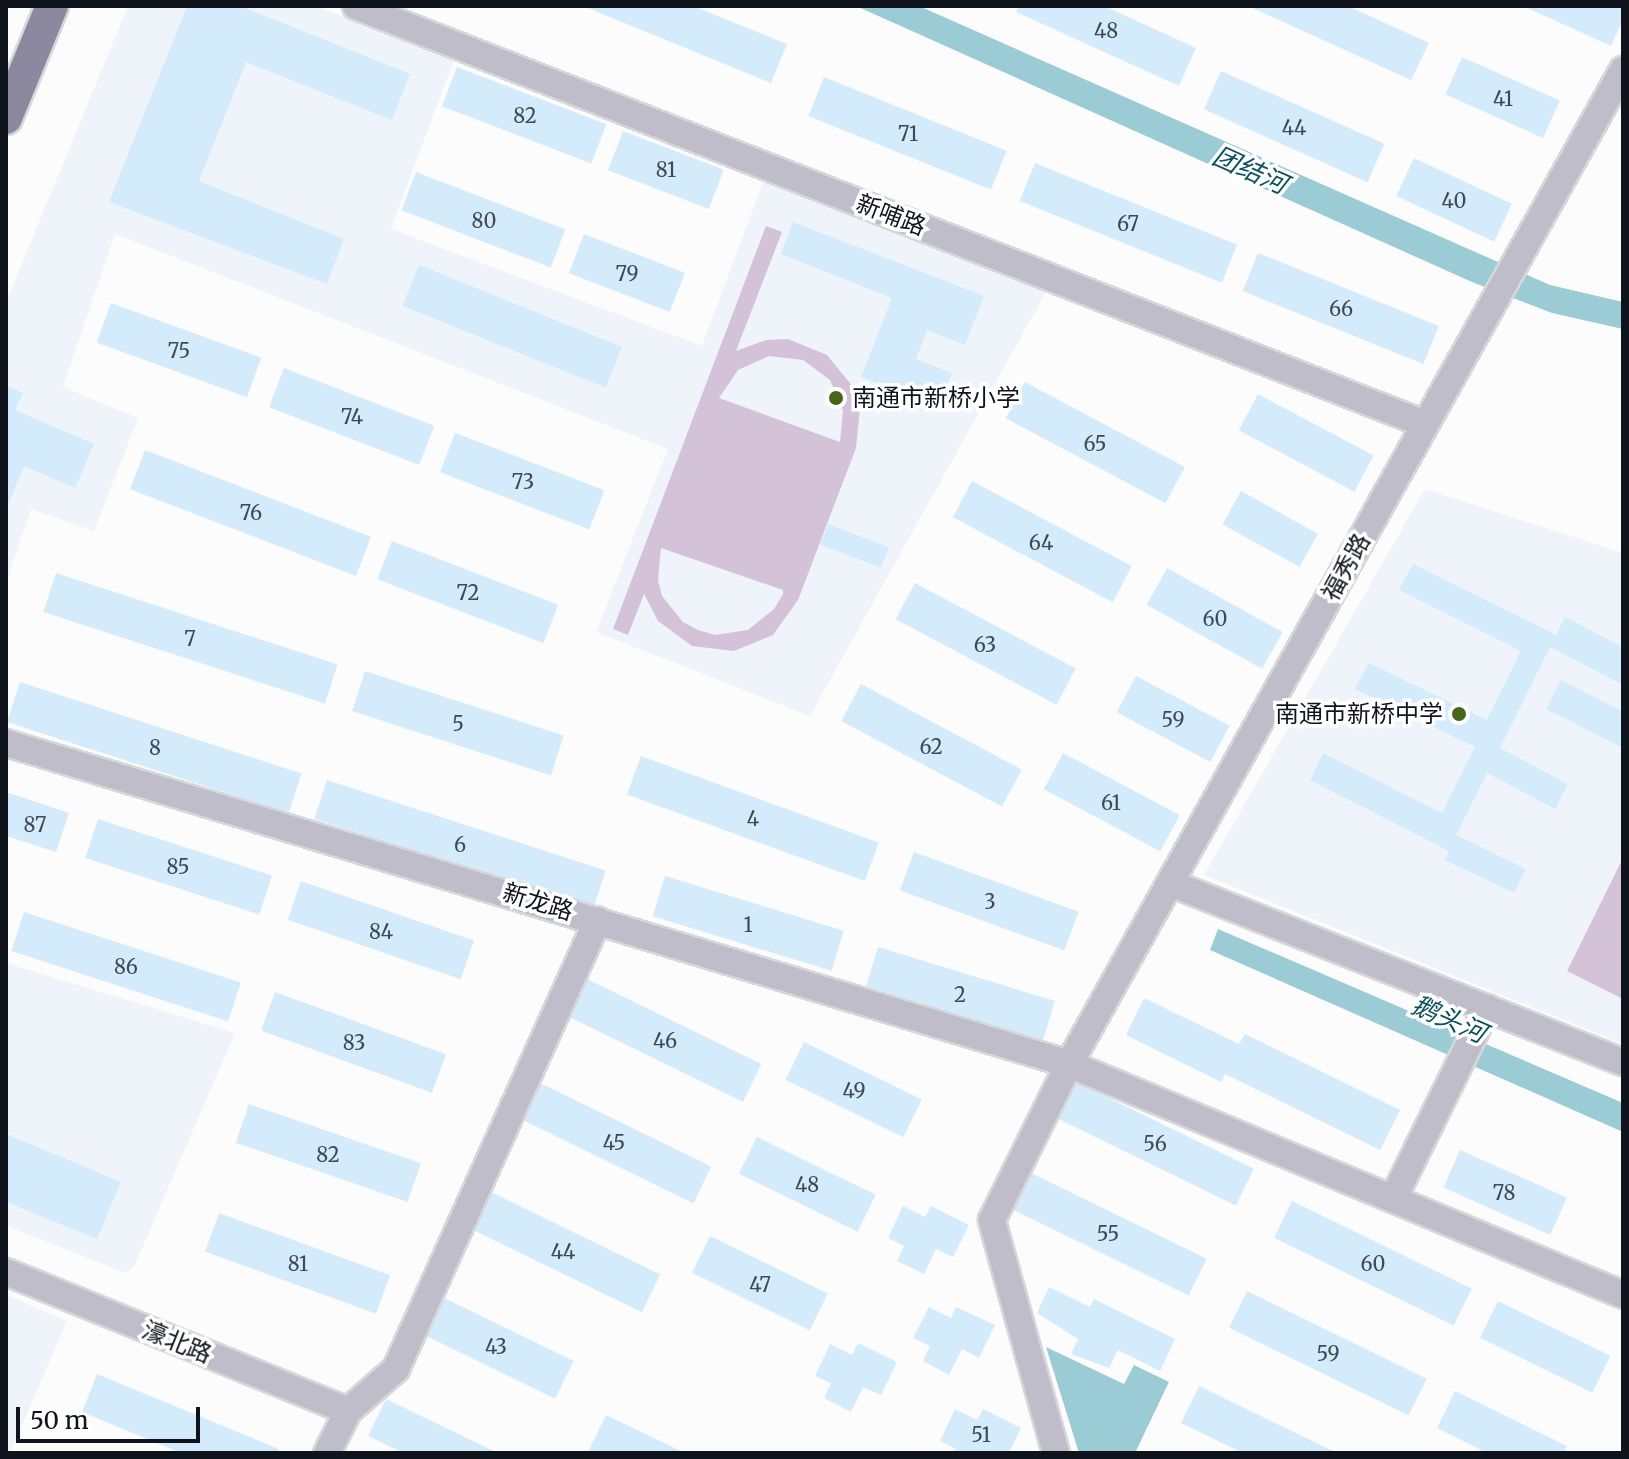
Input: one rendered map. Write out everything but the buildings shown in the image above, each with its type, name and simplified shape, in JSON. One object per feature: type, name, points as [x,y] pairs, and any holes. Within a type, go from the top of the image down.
[{"type":"main road","points":[[6,118],[52,6]]},
{"type":"street","name":"新哺路","points":[[356,6],[1425,424]]},
{"type":"street","name":"福秀路","points":[[1056,1453],[992,1220],[1069,1064],[1623,70]]},
{"type":"street","name":"新龙路","points":[[6,743],[1069,1064],[1623,1295]]},
{"type":"street","points":[[1170,883],[1623,1062]]},
{"type":"street","points":[[327,1453],[348,1411],[396,1369],[598,920]]},
{"type":"street","points":[[1393,1199],[1487,1008]]},
{"type":"street","name":"濠北路","points":[[6,1272],[348,1411]]},
{"type":"shaded area","points":[[128,6],[315,6],[455,57],[391,229],[702,346],[764,179],[1046,292],[810,716],[596,632],[668,449],[115,234],[63,387],[138,418],[94,531],[31,509],[6,583],[6,302]]},
{"type":"shaded area","points":[[766,226],[782,232],[736,351],[766,340],[788,339],[827,355],[854,388],[860,409],[856,448],[798,600],[773,635],[734,651],[692,646],[658,621],[644,594],[628,635],[613,629]],"holes":[[[769,356],[803,360],[830,380],[843,411],[840,442],[719,398],[738,370]],[[661,548],[783,590],[783,594],[774,609],[748,630],[715,635],[698,630],[683,622],[662,596],[658,580]]]},
{"type":"shaded area","name":"南通市新桥中学","points":[[1425,489],[1623,553],[1623,1044],[1204,875]]},
{"type":"shaded area","points":[[1623,858],[1623,999],[1567,971]]},
{"type":"shaded area","points":[[6,963],[235,1033],[134,1267],[126,1273],[6,1226]]},
{"type":"shaded area","points":[[6,1295],[67,1321],[10,1453],[6,1453]]},
{"type":"water","name":"团结河","points":[[856,6],[919,6],[1550,285],[1623,302],[1623,329],[1552,313],[1472,282]]},
{"type":"water","points":[[1218,929],[1623,1103],[1623,1132],[1210,950]]},
{"type":"water","points":[[1046,1347],[1124,1384],[1134,1365],[1169,1382],[1135,1453],[1079,1453]]},
{"type":"place","name":"南通市新桥小学","points":[[836,398]]},
{"type":"place","name":"南通市新桥中学","points":[[1459,714]]},
{"type":"water label","name":"鹅头河","points":[[1449,1019]]}]
